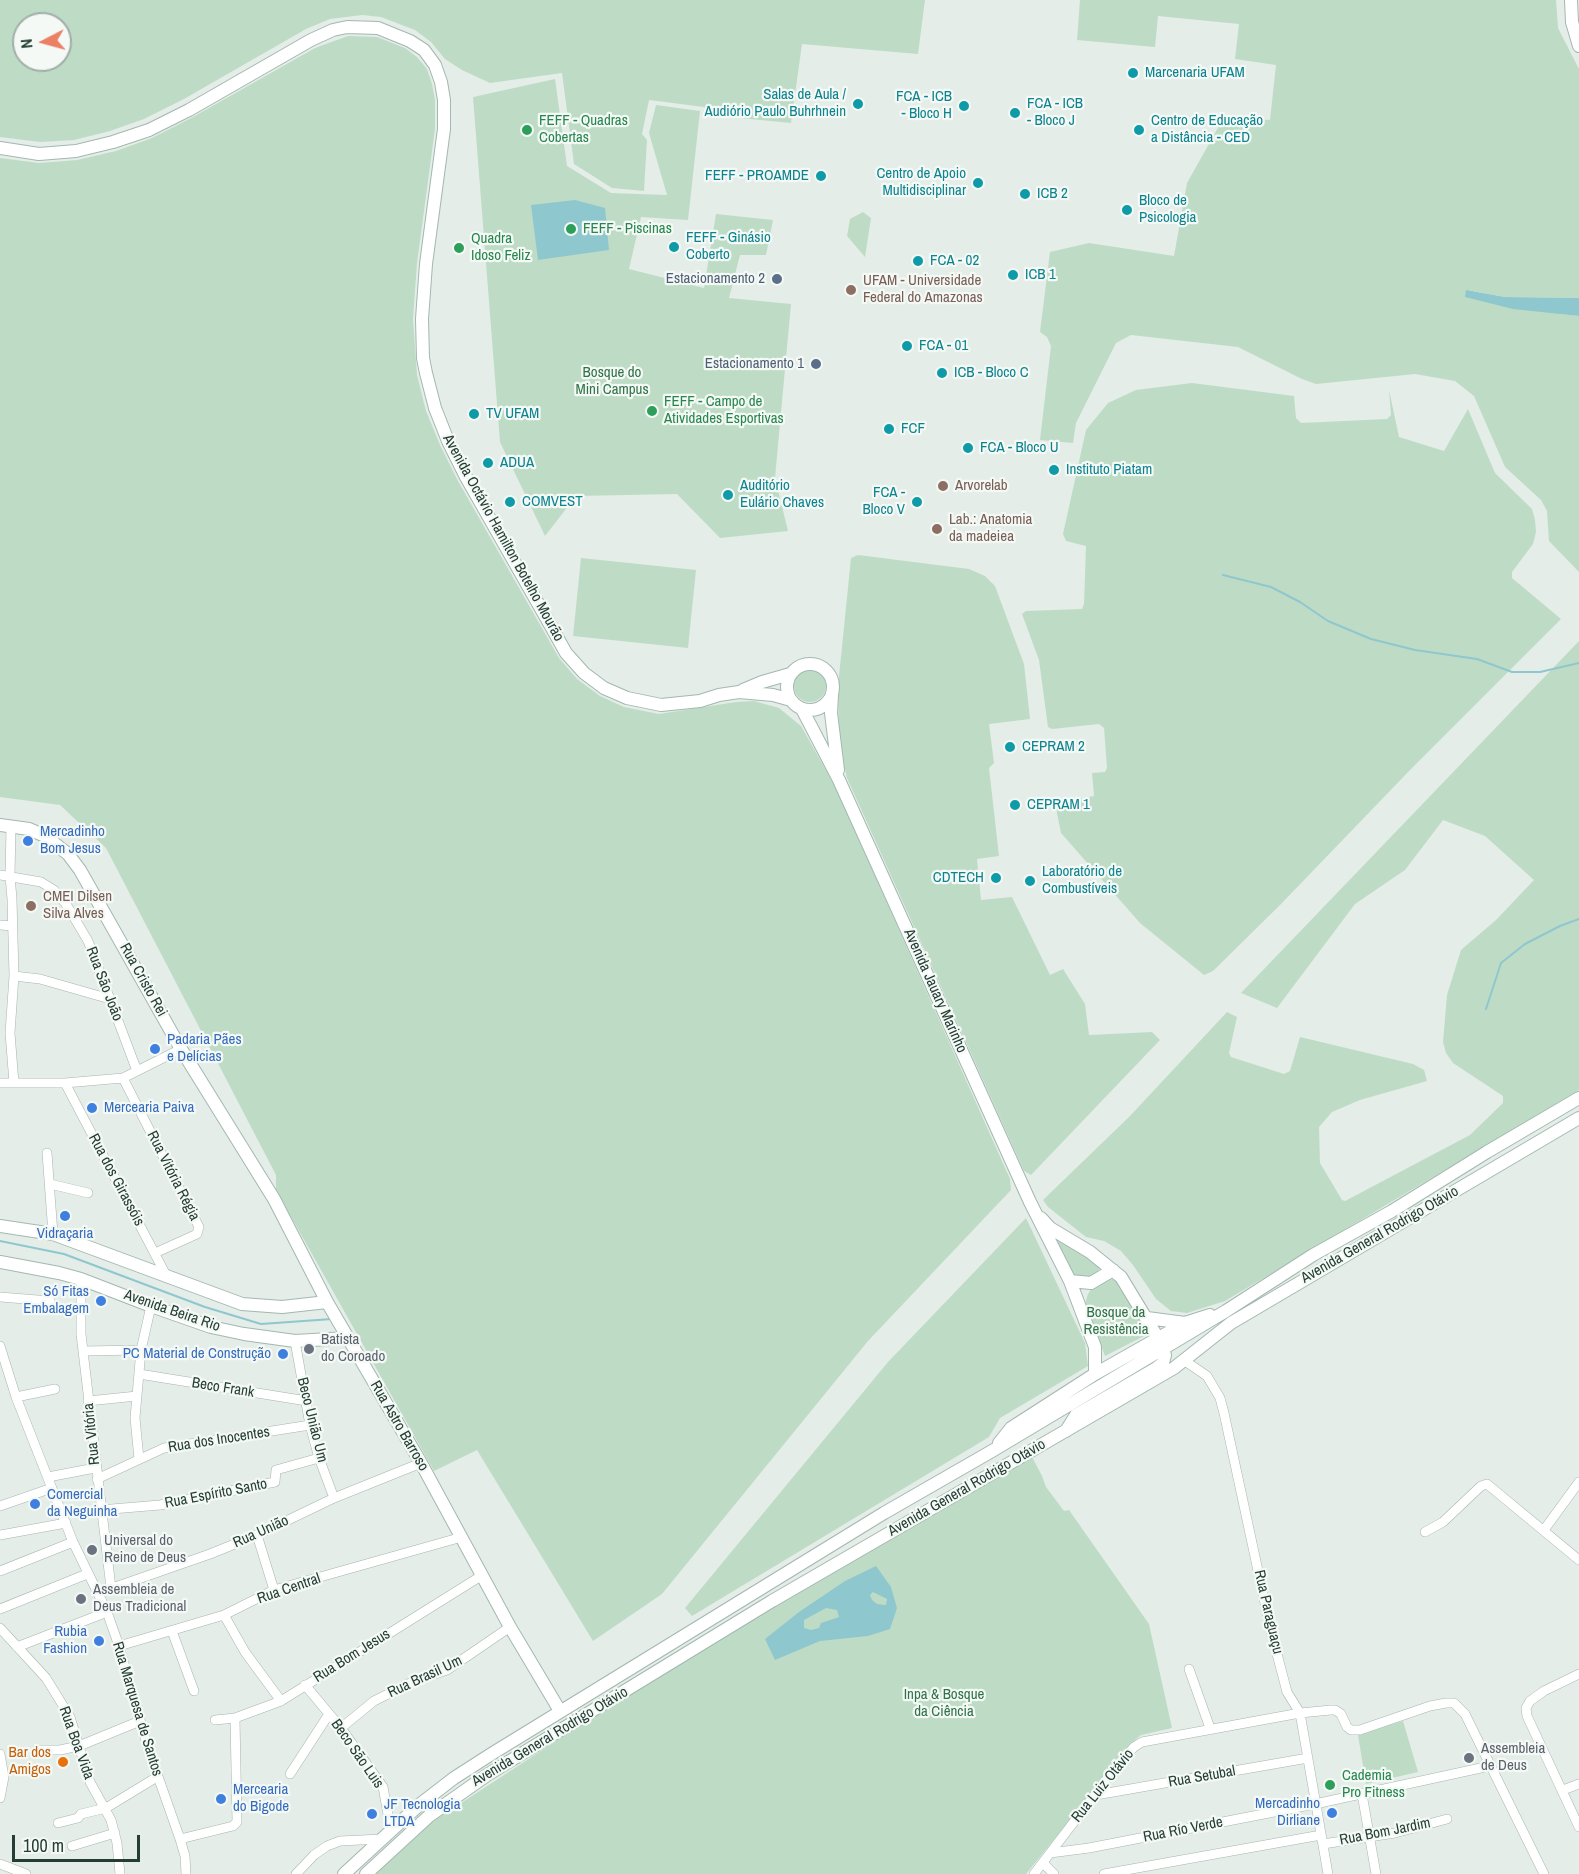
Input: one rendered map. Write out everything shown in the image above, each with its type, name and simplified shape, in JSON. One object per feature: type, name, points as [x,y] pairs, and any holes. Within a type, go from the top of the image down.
[{"type":"street","points":[[1571,0],[1572,22],[1579,46]]},
{"type":"street","name":"Avenida Octávio Hamilton Botelho Mourão","points":[[0,148],[39,154],[76,151],[140,133],[189,110],[311,40],[333,30],[347,27],[378,28],[417,45],[435,65],[444,99],[444,129],[426,264],[422,319],[423,358],[435,408],[466,477],[566,653],[584,673],[604,688],[627,698],[661,705],[739,692],[791,700]]},
{"type":"street","points":[[805,664],[818,664],[829,673],[833,687],[832,695],[823,706],[809,710],[802,709],[791,700],[787,687],[790,674],[805,664]]},
{"type":"street","name":"Avenida Octávio Hamilton Botelho Mourão","points":[[739,692],[790,674]]},
{"type":"street","name":"Avenida Jauary Marinho","points":[[832,695],[832,734],[839,780]]},
{"type":"street","name":"Avenida Jauary Marinho","points":[[802,709],[839,780],[1030,1202],[1070,1281],[1095,1347],[1095,1374]]},
{"type":"street","points":[[5,825],[5,875],[13,926],[14,976],[10,1033],[14,1083]]},
{"type":"street","name":"Rua Cristo Rei","points":[[5,825],[29,829],[45,836],[68,854],[80,870],[181,1049]]},
{"type":"street","name":"Rua São João","points":[[5,875],[41,882],[54,890],[66,904],[88,941],[137,1071]]},
{"type":"street","points":[[0,926],[13,926]]},
{"type":"street","points":[[14,976],[40,979],[110,999]]},
{"type":"street","points":[[0,1083],[65,1083],[123,1078],[181,1049]]},
{"type":"street","name":"Rua Astro Barroso","points":[[181,1049],[274,1199],[347,1338],[421,1463],[510,1628],[561,1711]]},
{"type":"street","name":"Rua Vitória Régia","points":[[123,1078],[199,1227],[196,1234],[155,1254]]},
{"type":"street","name":"Rua dos Girassóis","points":[[65,1083],[167,1277]]},
{"type":"street","name":"Avenida General Rodrigo Otávio","points":[[992,1451],[1011,1428],[1095,1374],[1226,1311],[1313,1255],[1392,1211],[1579,1098]]},
{"type":"street","name":"Avenida General Rodrigo Otávio","points":[[366,1874],[429,1816],[487,1775],[772,1601],[1185,1361],[1231,1323],[1579,1118]]},
{"type":"street","points":[[47,1153],[53,1234]]},
{"type":"street","points":[[50,1184],[88,1193]]},
{"type":"street","name":"Avenida Jauary Marinho","points":[[1030,1202],[1050,1228],[1090,1252],[1113,1270],[1128,1286],[1161,1343]]},
{"type":"street","name":"Avenida Beira Rio","points":[[0,1226],[53,1234],[243,1304],[282,1307],[327,1302]]},
{"type":"street","name":"Avenida Beira Rio","points":[[0,1262],[81,1279],[211,1327],[295,1341],[347,1338]]},
{"type":"street","points":[[1078,1301],[1091,1283],[1113,1270]]},
{"type":"street","name":"Rua Vitória","points":[[81,1279],[80,1319],[83,1351],[95,1468],[111,1588]]},
{"type":"street","points":[[1070,1281],[1091,1283]]},
{"type":"street","points":[[0,1297],[50,1301]]},
{"type":"street","points":[[139,1458],[135,1429],[137,1396],[141,1350],[151,1306]]},
{"type":"street","name":"Avenida General Rodrigo Otávio","points":[[344,1874],[419,1805],[454,1778],[875,1519],[992,1451],[1161,1343],[1185,1323],[1226,1311]]},
{"type":"street","points":[[1147,1318],[1185,1323]]},
{"type":"street","name":"Beco União Um","points":[[295,1341],[310,1425],[334,1498]]},
{"type":"street","points":[[1066,1431],[1076,1415],[1083,1410],[1162,1363],[1165,1356],[1161,1343]]},
{"type":"street","name":"Rua Marquesa de Santos","points":[[0,1346],[16,1397],[66,1523],[87,1574],[107,1612],[158,1777],[180,1839],[185,1856],[186,1874]]},
{"type":"street","points":[[83,1351],[141,1350]]},
{"type":"street","name":"Rua Paraguaçu","points":[[1185,1361],[1207,1376],[1220,1398],[1276,1651],[1287,1692],[1300,1713],[1328,1874]]},
{"type":"street","name":"Beco Frank","points":[[139,1374],[307,1401]]},
{"type":"street","points":[[16,1397],[55,1389]]},
{"type":"street","points":[[88,1401],[137,1396]]},
{"type":"street","name":"Rua dos Inocentes","points":[[97,1479],[164,1448],[310,1425]]},
{"type":"street","name":"Rua Espírito Santo","points":[[100,1510],[160,1505],[275,1482],[276,1470],[319,1458]]},
{"type":"street","name":"Rua União","points":[[98,1593],[210,1554],[257,1535],[334,1498],[421,1463]]},
{"type":"street","points":[[48,1478],[95,1468]]},
{"type":"street","points":[[1544,1530],[1579,1482]]},
{"type":"street","points":[[1425,1533],[1443,1522],[1481,1486],[1487,1484],[1579,1560]]},
{"type":"street","points":[[0,1506],[52,1488]]},
{"type":"street","points":[[0,1535],[66,1523]]},
{"type":"street","points":[[257,1535],[274,1590]]},
{"type":"street","name":"Rua Central","points":[[119,1647],[224,1616],[274,1590],[462,1537]]},
{"type":"street","points":[[0,1571],[74,1542]]},
{"type":"street","points":[[0,1609],[87,1574]]},
{"type":"street","name":"Rua Bom Jesus","points":[[215,1720],[235,1718],[281,1701],[482,1576]]},
{"type":"street","points":[[17,1647],[107,1612]]},
{"type":"street","points":[[224,1616],[245,1652],[281,1701]]},
{"type":"street","name":"Rua Boa Vida","points":[[0,1628],[55,1690],[70,1717],[90,1782],[106,1808],[115,1833],[120,1874]]},
{"type":"street","name":"Rua Brasil Um","points":[[341,1728],[374,1701],[414,1681],[447,1670],[510,1628]]},
{"type":"street","points":[[172,1632],[194,1690]]},
{"type":"street","points":[[1189,1669],[1210,1728]]},
{"type":"street","points":[[1579,1674],[1544,1691],[1530,1701],[1526,1708],[1527,1716],[1579,1827]]},
{"type":"street","name":"Beco São Luis","points":[[305,1685],[341,1728],[383,1787],[387,1835]]},
{"type":"street","name":"Rua Luiz Otávio","points":[[1034,1874],[1128,1754],[1142,1742],[1300,1713],[1335,1710],[1341,1714],[1347,1727],[1351,1730],[1360,1730],[1430,1706],[1454,1703],[1465,1714],[1490,1766]]},
{"type":"street","points":[[290,1774],[329,1714]]},
{"type":"street","points":[[180,1839],[235,1825],[237,1822],[235,1718]]},
{"type":"street","points":[[37,1750],[60,1750],[79,1746],[140,1721]]},
{"type":"street","points":[[0,1754],[4,1777],[0,1798]]},
{"type":"street","name":"Rua Setubal","points":[[1096,1795],[1308,1758]]},
{"type":"street","points":[[1490,1766],[1544,1874]]},
{"type":"street","name":"Rua Río Verde","points":[[1050,1854],[1315,1804],[1490,1766]]},
{"type":"street","points":[[58,1823],[106,1808],[158,1777]]},
{"type":"street","points":[[1563,1790],[1579,1784]]},
{"type":"street","points":[[1362,1794],[1376,1874]]},
{"type":"street","name":"Rua Bom Jardim","points":[[1104,1874],[1322,1840],[1395,1833],[1447,1819]]},
{"type":"street","points":[[72,1846],[115,1833]]},
{"type":"street","points":[[296,1874],[314,1855],[327,1846],[340,1841],[387,1835]]},
{"type":"street","points":[[1043,1863],[1054,1874]]},
{"type":"street","points":[[0,1864],[26,1874]]},
{"type":"green space","points":[[0,0],[925,0],[918,54],[802,44],[791,123],[709,115],[704,107],[649,100],[642,134],[647,140],[644,191],[612,188],[574,164],[562,73],[490,83],[445,59],[431,42],[415,30],[381,17],[362,15],[330,19],[306,29],[184,99],[144,119],[74,140],[40,142],[0,137]]},
{"type":"green space","points":[[1080,0],[1556,0],[1558,28],[1579,69],[1579,298],[1505,297],[1467,290],[1561,314],[1579,316],[1579,572],[1549,541],[1547,511],[1541,500],[1505,467],[1474,396],[1455,381],[1415,374],[1316,384],[1238,347],[1131,335],[1116,343],[1076,423],[1073,443],[1040,440],[1051,346],[1047,337],[1040,332],[1050,252],[1089,243],[1174,256],[1187,183],[1224,117],[1270,120],[1276,65],[1235,59],[1239,24],[1158,16],[1155,47],[1077,40]]},
{"type":"green space","points":[[348,36],[377,37],[405,48],[427,69],[435,100],[435,129],[417,263],[413,319],[417,375],[426,411],[458,481],[559,658],[577,679],[600,696],[624,707],[659,714],[754,701],[779,708],[801,726],[835,786],[1010,1179],[1011,1190],[868,1341],[662,1594],[593,1641],[477,1450],[434,1471],[276,1190],[276,1175],[106,848],[60,805],[0,797],[0,158],[39,163],[77,160],[116,151],[152,138],[315,48]]},
{"type":"green space","name":"Bosque do Mini Campus","points":[[555,79],[567,166],[611,193],[667,195],[649,133],[656,105],[700,111],[688,220],[641,217],[629,269],[704,288],[716,214],[773,220],[766,255],[740,255],[729,298],[791,304],[775,478],[788,531],[720,538],[677,494],[576,496],[545,536],[500,442],[473,97]]},
{"type":"green space","points":[[863,212],[871,218],[865,257],[847,236],[850,219]]},
{"type":"green space","points":[[1192,383],[1294,396],[1296,418],[1301,423],[1387,419],[1391,415],[1389,390],[1399,437],[1444,451],[1468,409],[1495,473],[1532,509],[1535,520],[1536,532],[1533,544],[1512,572],[1512,578],[1561,619],[1411,769],[1281,904],[1213,971],[1204,975],[1140,923],[1061,833],[1055,803],[1094,796],[1092,773],[1105,772],[1107,768],[1104,728],[1099,724],[1052,729],[1048,727],[1039,660],[1022,614],[1026,611],[1082,609],[1084,604],[1086,546],[1066,541],[1063,534],[1086,430],[1108,403],[1136,390]]},
{"type":"green space","points":[[858,555],[969,569],[985,576],[995,586],[1024,664],[1030,719],[989,724],[994,763],[989,768],[999,856],[977,859],[981,900],[1012,897],[1050,975],[1063,969],[1085,1004],[1089,1035],[1152,1032],[1160,1040],[1031,1175],[1024,1171],[847,778],[839,745],[838,686],[851,558]]},
{"type":"green space","points":[[581,558],[696,570],[688,648],[573,636]]},
{"type":"green space","points":[[1579,641],[1579,1090],[1225,1301],[1187,1313],[1171,1311],[1156,1299],[1121,1251],[1104,1241],[1086,1237],[1048,1207],[1043,1200],[1130,1116],[1227,1012],[1237,1017],[1229,1053],[1231,1057],[1284,1074],[1290,1071],[1300,1037],[1413,1064],[1424,1070],[1427,1081],[1360,1100],[1332,1112],[1319,1127],[1320,1163],[1342,1200],[1345,1201],[1470,1135],[1503,1103],[1503,1096],[1453,1063],[1446,1053],[1443,1042],[1447,995],[1461,950],[1496,920],[1534,880],[1485,836],[1443,820],[1405,870],[1355,904],[1277,1008],[1241,993]]},
{"type":"green space","points":[[810,670],[822,674],[826,686],[822,698],[810,702],[798,698],[794,686],[798,674]]},
{"type":"green space","points":[[1026,1218],[1085,1343],[1088,1366],[1000,1418],[989,1437],[692,1616],[685,1608],[888,1362]]},
{"type":"green space","name":"Bosque da Resistência","points":[[1053,1232],[1101,1267],[1096,1273],[1089,1278],[1076,1279],[1050,1234]]},
{"type":"green space","name":"Bosque da Resistência","points":[[1110,1279],[1120,1281],[1148,1334],[1105,1356],[1085,1304],[1091,1289]]},
{"type":"green space","name":"Inpa & Bosque da Ciência","points":[[1032,1457],[1046,1487],[1064,1511],[1069,1510],[1149,1624],[1172,1728],[1141,1735],[1136,1739],[1026,1874],[375,1874],[432,1822],[547,1747],[757,1616],[924,1520],[969,1490]]},
{"type":"green space","points":[[1403,1721],[1418,1772],[1366,1784],[1358,1735]]},
{"type":"water","name":"FEFF - Piscinas","points":[[575,200],[605,208],[609,250],[538,260],[531,205]]},
{"type":"water","points":[[1466,290],[1505,297],[1579,298],[1579,316],[1513,309],[1465,297]]},
{"type":"water","points":[[876,1566],[891,1587],[897,1608],[890,1629],[868,1636],[820,1641],[775,1660],[765,1639],[799,1612],[845,1581]],"holes":[[[873,1592],[887,1599],[886,1605],[877,1604],[872,1600],[870,1595]],[[826,1608],[837,1610],[839,1617],[821,1623],[819,1628],[811,1630],[804,1628],[804,1620]]]},
{"type":"waterway","points":[[1223,575],[1271,587],[1300,602],[1328,621],[1371,639],[1415,650],[1477,659],[1512,672],[1540,672],[1579,663]]},
{"type":"waterway","points":[[1486,1009],[1501,963],[1525,944],[1579,919]]},
{"type":"waterway","points":[[0,1241],[64,1254],[205,1307],[261,1324],[332,1319]]},
{"type":"place","name":"Marcenaria UFAM","points":[[1133,73]]},
{"type":"place","name":"Salas de Aula / Audiório Paulo Buhrhnein","points":[[858,104]]},
{"type":"place","name":"FCA - ICB - Bloco H","points":[[964,106]]},
{"type":"place","name":"FCA - ICB - Bloco J","points":[[1015,113]]},
{"type":"place","name":"FEFF - Quadras Cobertas","points":[[527,130]]},
{"type":"place","name":"Centro de Educação a Distância - CED","points":[[1139,130]]},
{"type":"place","name":"FEFF - PROAMDE","points":[[821,176]]},
{"type":"place","name":"Centro de Apoio Multidisciplinar","points":[[978,183]]},
{"type":"place","name":"ICB 2","points":[[1025,194]]},
{"type":"place","name":"Bloco de Psicologia","points":[[1127,210]]},
{"type":"place","name":"FEFF - Piscinas","points":[[571,229]]},
{"type":"place","name":"FEFF - Ginásio Coberto","points":[[674,247]]},
{"type":"place","name":"Quadra Idoso Feliz","points":[[459,248]]},
{"type":"place","name":"FCA - 02","points":[[918,261]]},
{"type":"place","name":"ICB 1","points":[[1013,275]]},
{"type":"place","name":"Estacionamento 2","points":[[777,279]]},
{"type":"place","name":"UFAM - Universidade Federal do Amazonas","points":[[851,290]]},
{"type":"place","name":"FCA - 01","points":[[907,346]]},
{"type":"place","name":"Estacionamento 1","points":[[816,364]]},
{"type":"place","name":"ICB - Bloco C","points":[[942,373]]},
{"type":"place","name":"FEFF - Campo de Atividades Esportivas","points":[[652,411]]},
{"type":"place","name":"TV UFAM","points":[[474,414]]},
{"type":"place","name":"FCF","points":[[889,429]]},
{"type":"place","name":"FCA - Bloco U","points":[[968,448]]},
{"type":"place","name":"ADUA","points":[[488,463]]},
{"type":"place","name":"Instituto Piatam","points":[[1054,470]]},
{"type":"place","name":"Arvorelab","points":[[943,486]]},
{"type":"place","name":"Auditório Eulário Chaves","points":[[728,495]]},
{"type":"place","name":"COMVEST","points":[[510,502]]},
{"type":"place","name":"FCA - Bloco V","points":[[917,502]]},
{"type":"place","name":"Lab.: Anatomia da madeiea","points":[[937,529]]},
{"type":"place","name":"CEPRAM 2","points":[[1010,747]]},
{"type":"place","name":"CEPRAM 1","points":[[1015,805]]},
{"type":"place","name":"Mercadinho Bom Jesus","points":[[28,841]]},
{"type":"place","name":"CDTECH","points":[[996,878]]},
{"type":"place","name":"Laboratório de Combustíveis","points":[[1030,881]]},
{"type":"place","name":"CMEI Dilsen Silva Alves","points":[[31,906]]},
{"type":"place","name":"Padaria Pães e Delícias","points":[[155,1049]]},
{"type":"place","name":"Mercearia Paiva","points":[[92,1108]]},
{"type":"place","name":"Vidraçaria","points":[[65,1216]]},
{"type":"place","name":"Só Fitas Embalagem","points":[[101,1301]]},
{"type":"place","name":"Batista do Coroado","points":[[309,1349]]},
{"type":"place","name":"PC Material de Construção","points":[[283,1354]]},
{"type":"place","name":"Comercial da Neguinha","points":[[35,1504]]},
{"type":"place","name":"Universal do Reino de Deus","points":[[92,1550]]},
{"type":"place","name":"Assembleia de Deus Tradicional","points":[[81,1599]]},
{"type":"place","name":"Rubia Fashion","points":[[99,1641]]},
{"type":"place","name":"Assembleia de Deus","points":[[1469,1758]]},
{"type":"place","name":"Bar dos Amigos","points":[[63,1762]]},
{"type":"place","name":"Cademia Pro Fitness","points":[[1330,1785]]},
{"type":"place","name":"Mercearia do Bigode","points":[[221,1799]]},
{"type":"place","name":"Mercadinho Dirliane","points":[[1332,1813]]},
{"type":"place","name":"JF Tecnologia LTDA","points":[[372,1814]]}]
